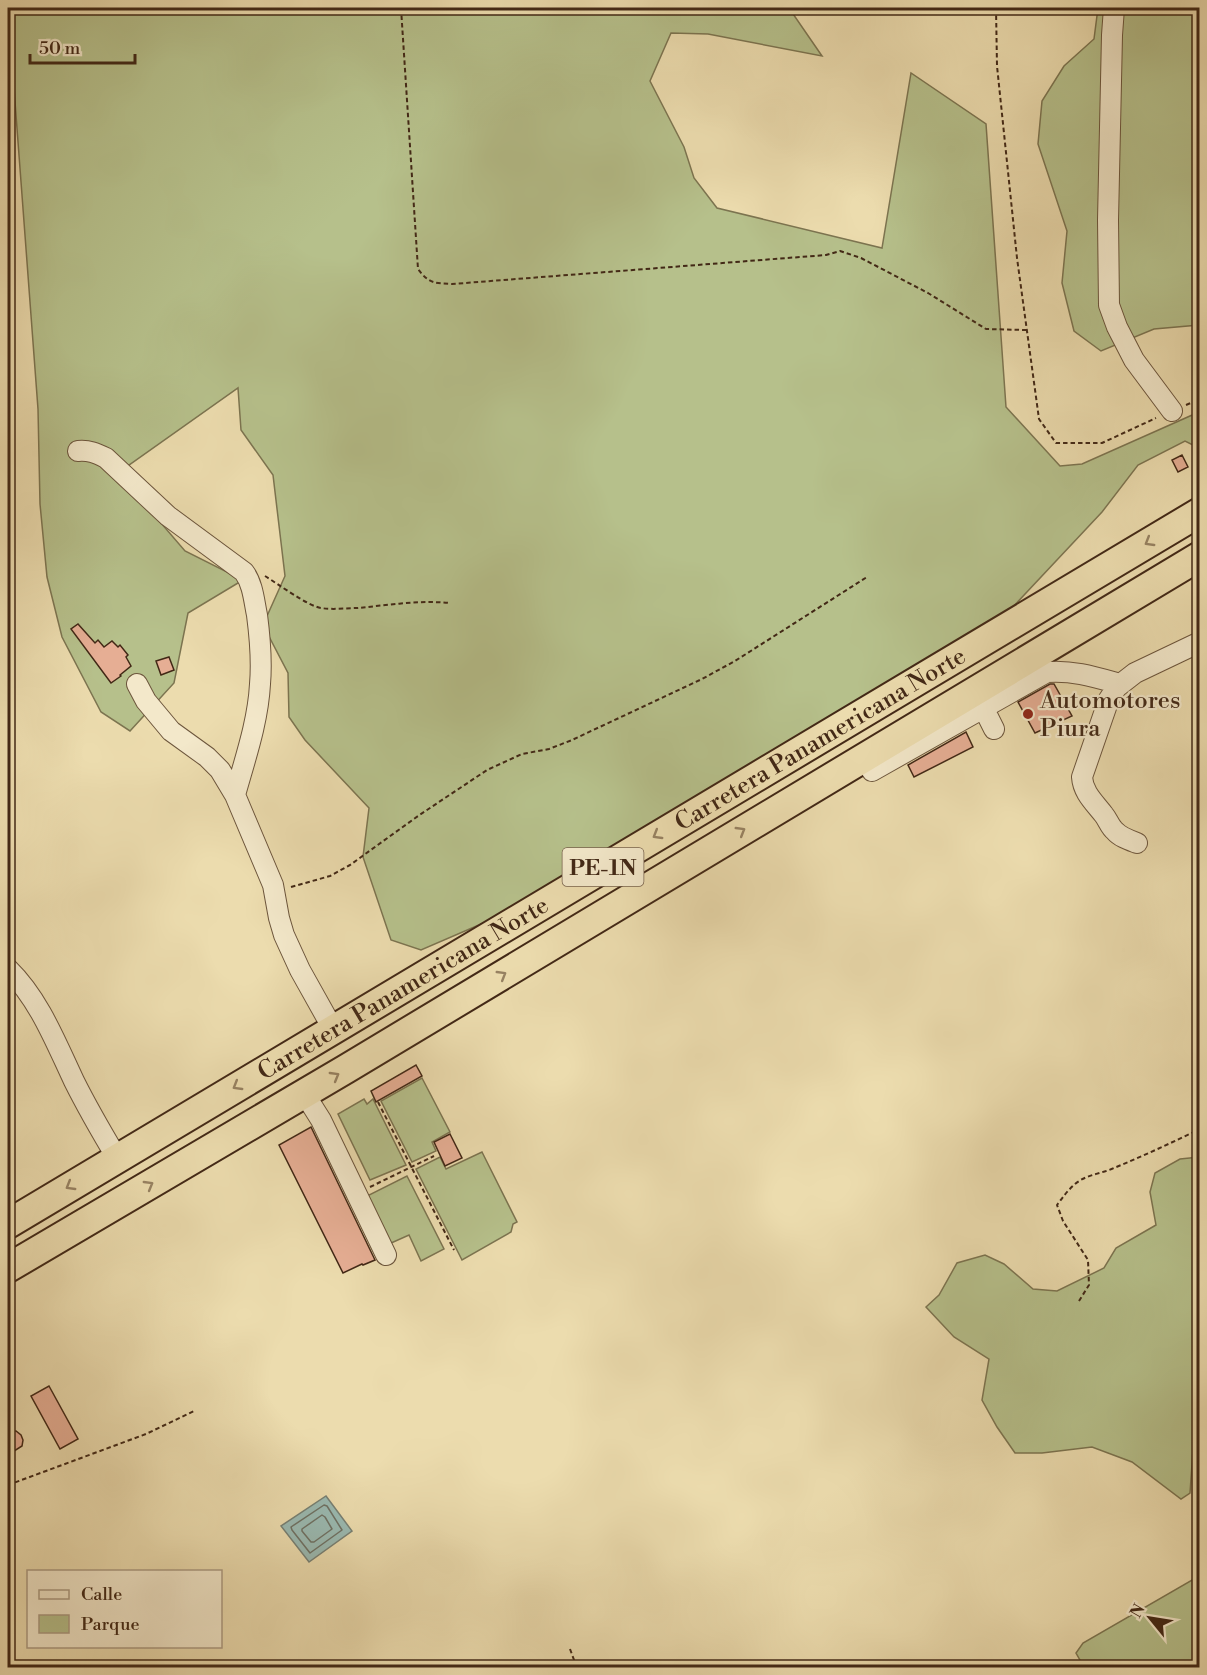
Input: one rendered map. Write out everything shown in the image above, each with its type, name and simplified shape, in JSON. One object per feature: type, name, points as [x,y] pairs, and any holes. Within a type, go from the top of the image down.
[{"type":"highway","name":"Carretera Panamericana Norte","points":[[8,1224],[1200,512]]},
{"type":"highway","name":"Carretera Panamericana Norte","points":[[8,1268],[977,700],[1200,556]]},
{"type":"lane","points":[[1114,8],[1108,220],[1109,304],[1117,327],[1134,360],[1172,411]]},
{"type":"lane","points":[[78,451],[86,450],[106,458],[168,516],[244,572],[248,578],[254,600],[261,650],[260,685],[254,728],[235,795]]},
{"type":"lane","points":[[1137,843],[1115,832],[1089,797],[1082,777],[1109,699],[1120,684],[1135,673],[1200,642]]},
{"type":"lane","points":[[872,771],[977,700],[1047,672],[1064,670],[1120,684]]},
{"type":"lane","points":[[136,684],[146,701],[171,731],[207,757],[220,770],[235,795],[267,870],[284,935],[300,970],[333,1029]]},
{"type":"lane","points":[[977,700],[994,729]]},
{"type":"lane","points":[[8,969],[38,1009],[88,1108],[117,1158]]},
{"type":"lane","points":[[304,1094],[321,1120],[386,1255]]},
{"type":"path","points":[[401,8],[418,269],[425,279],[437,283],[464,283],[826,255],[840,251],[861,258],[928,293],[986,329],[1026,330]]},
{"type":"path","points":[[996,8],[997,66],[1017,258],[1039,419],[1056,443],[1102,443],[1200,399]]},
{"type":"path","points":[[248,578],[256,575],[265,576],[312,605],[321,608],[450,603]]},
{"type":"path","points":[[274,891],[330,876],[350,865],[487,770],[522,754],[549,749],[572,740],[702,679],[735,661],[867,576]]},
{"type":"path","points":[[378,1102],[454,1250]]},
{"type":"path","points":[[1079,1301],[1089,1285],[1088,1260],[1063,1221],[1058,1205],[1066,1193],[1089,1175],[1107,1172],[1200,1130]]},
{"type":"path","points":[[356,1193],[434,1156]]},
{"type":"path","points":[[8,1485],[146,1434],[194,1411]]},
{"type":"path","points":[[570,1649],[577,1668]]},
{"type":"green space","points":[[8,8],[789,8],[822,56],[708,34],[671,33],[650,81],[684,147],[694,178],[717,208],[882,248],[911,73],[986,124],[1006,407],[1060,466],[1082,464],[1199,412],[1199,448],[1185,441],[1138,465],[1102,512],[1011,609],[509,912],[421,950],[391,940],[363,857],[369,808],[305,740],[289,717],[288,673],[263,625],[285,576],[273,475],[241,430],[238,388],[118,473],[185,551],[243,580],[188,613],[174,683],[130,731],[101,712],[62,637],[47,577],[40,504],[38,409]]},
{"type":"green space","points":[[1098,8],[1199,8],[1199,325],[1154,329],[1101,351],[1074,331],[1062,283],[1067,231],[1038,144],[1042,101],[1064,66],[1094,39]]},
{"type":"green space","points":[[422,1078],[450,1132],[432,1142],[436,1151],[412,1162],[381,1101]]},
{"type":"green space","points":[[364,1099],[367,1104],[373,1099],[406,1165],[370,1180],[338,1114]]},
{"type":"green space","points":[[482,1152],[517,1222],[513,1224],[511,1232],[462,1260],[416,1169],[440,1157],[446,1169]]},
{"type":"green space","points":[[1199,1157],[1200,1449],[1193,1450],[1190,1493],[1181,1499],[1132,1462],[1092,1447],[1042,1453],[1015,1453],[982,1400],[989,1359],[954,1337],[926,1307],[939,1295],[957,1263],[985,1255],[1004,1264],[1033,1289],[1057,1291],[1104,1268],[1116,1248],[1156,1225],[1150,1192],[1155,1173],[1180,1159]]},
{"type":"green space","points":[[407,1176],[444,1249],[421,1261],[409,1235],[389,1244],[367,1196]]},
{"type":"green space","points":[[1199,1576],[1199,1667],[1084,1667],[1076,1653],[1083,1643]]},
{"type":"water","points":[[326,1496],[352,1531],[309,1562],[281,1526]]},
{"type":"building","points":[[1182,455],[1188,467],[1178,472],[1172,460]]},
{"type":"building","points":[[78,624],[95,643],[98,640],[104,647],[112,641],[118,647],[120,645],[128,655],[126,657],[131,666],[111,683],[71,629]]},
{"type":"building","points":[[169,657],[174,670],[161,675],[156,661]]},
{"type":"building","points":[[1054,684],[1072,716],[1035,733],[1018,702]]},
{"type":"building","points":[[966,732],[973,747],[914,777],[908,765]]},
{"type":"building","points":[[416,1065],[422,1076],[376,1102],[371,1091]]},
{"type":"building","points":[[311,1127],[375,1260],[343,1273],[279,1145]]},
{"type":"building","points":[[450,1134],[462,1158],[445,1166],[434,1142]]},
{"type":"building","points":[[49,1386],[78,1439],[60,1449],[31,1396]]},
{"type":"building","points":[[8,1431],[16,1431],[23,1440],[22,1446],[8,1455]]},
{"type":"place","name":"Automotores Piura","points":[[1028,714]]}]
